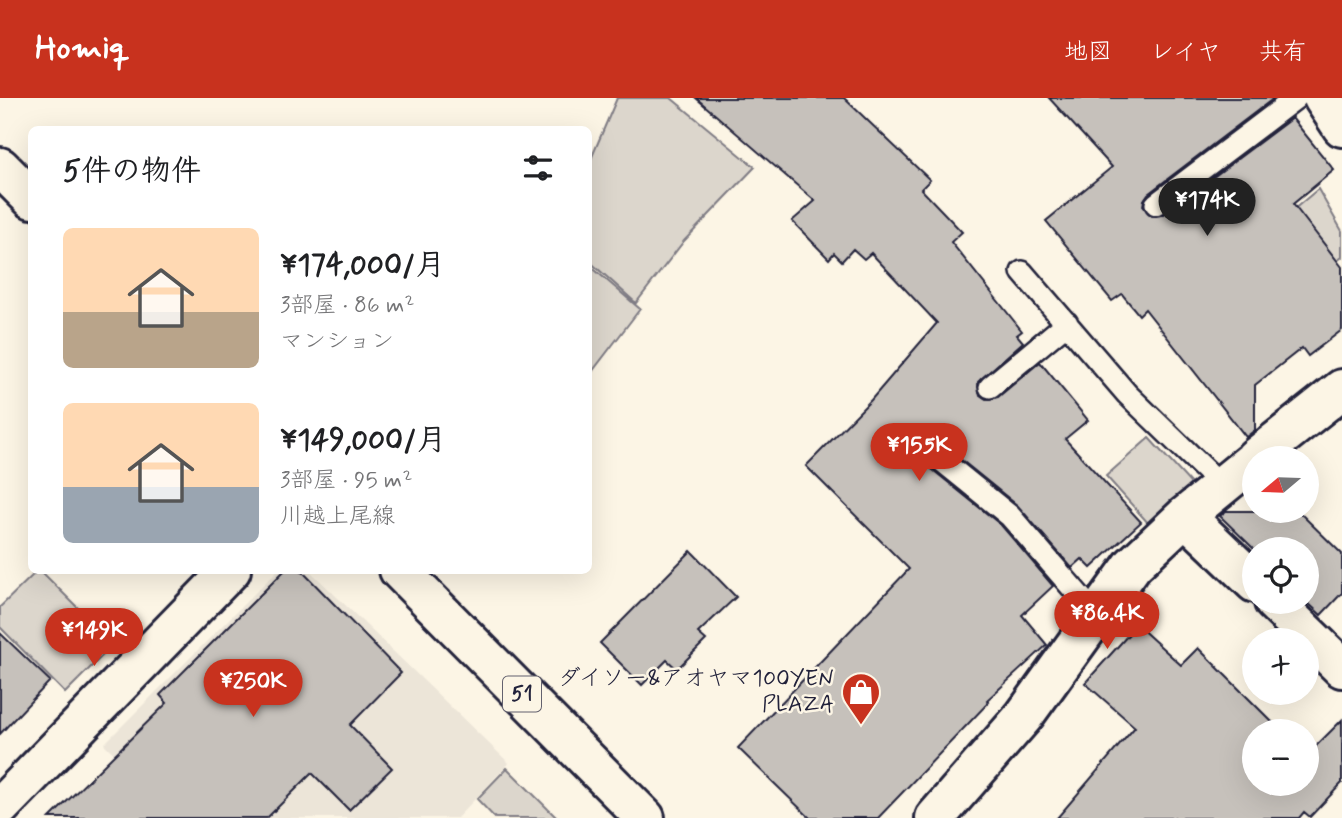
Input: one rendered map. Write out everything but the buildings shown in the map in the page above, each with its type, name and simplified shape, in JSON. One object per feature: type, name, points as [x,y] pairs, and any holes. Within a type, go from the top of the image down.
[{"type":"street","points":[[1323,98],[1342,127]]},
{"type":"street","points":[[0,167],[28,195]]},
{"type":"street","points":[[1271,446],[1342,389]]},
{"type":"street","points":[[935,818],[1024,716],[1133,565],[1185,516],[1242,470]]},
{"type":"street","points":[[1185,516],[1242,571]]},
{"type":"street","points":[[0,807],[227,574]]},
{"type":"street","name":"51","points":[[403,574],[645,818]]},
{"type":"street","points":[[1286,614],[1342,668]]},
{"type":"lane","points":[[1156,204],[1296,98]]},
{"type":"lane","points":[[1023,272],[1127,394],[1222,486]]},
{"type":"lane","points":[[990,387],[1067,323]]},
{"type":"lane","points":[[925,447],[1010,516],[1096,615]]},
{"type":"shaded area","points":[[617,98],[671,98],[755,167],[684,241],[636,303],[592,264],[592,157]]},
{"type":"shaded area","points":[[1318,189],[1342,231],[1342,257],[1327,269],[1286,216]]},
{"type":"shaded area","points":[[592,267],[640,309],[592,372]]},
{"type":"shaded area","points":[[1149,438],[1192,485],[1149,524],[1106,476]]},
{"type":"shaded area","points":[[34,574],[44,574],[114,644],[65,693],[0,627],[0,607]]},
{"type":"shaded area","points":[[274,574],[313,574],[509,763],[457,818],[169,818],[175,811],[104,744]]},
{"type":"shaded area","points":[[507,768],[557,818],[495,818],[477,799]]},
{"type":"place","name":"ダイソー&アオヤマ100YEN PLAZA","points":[[861,726]]}]
